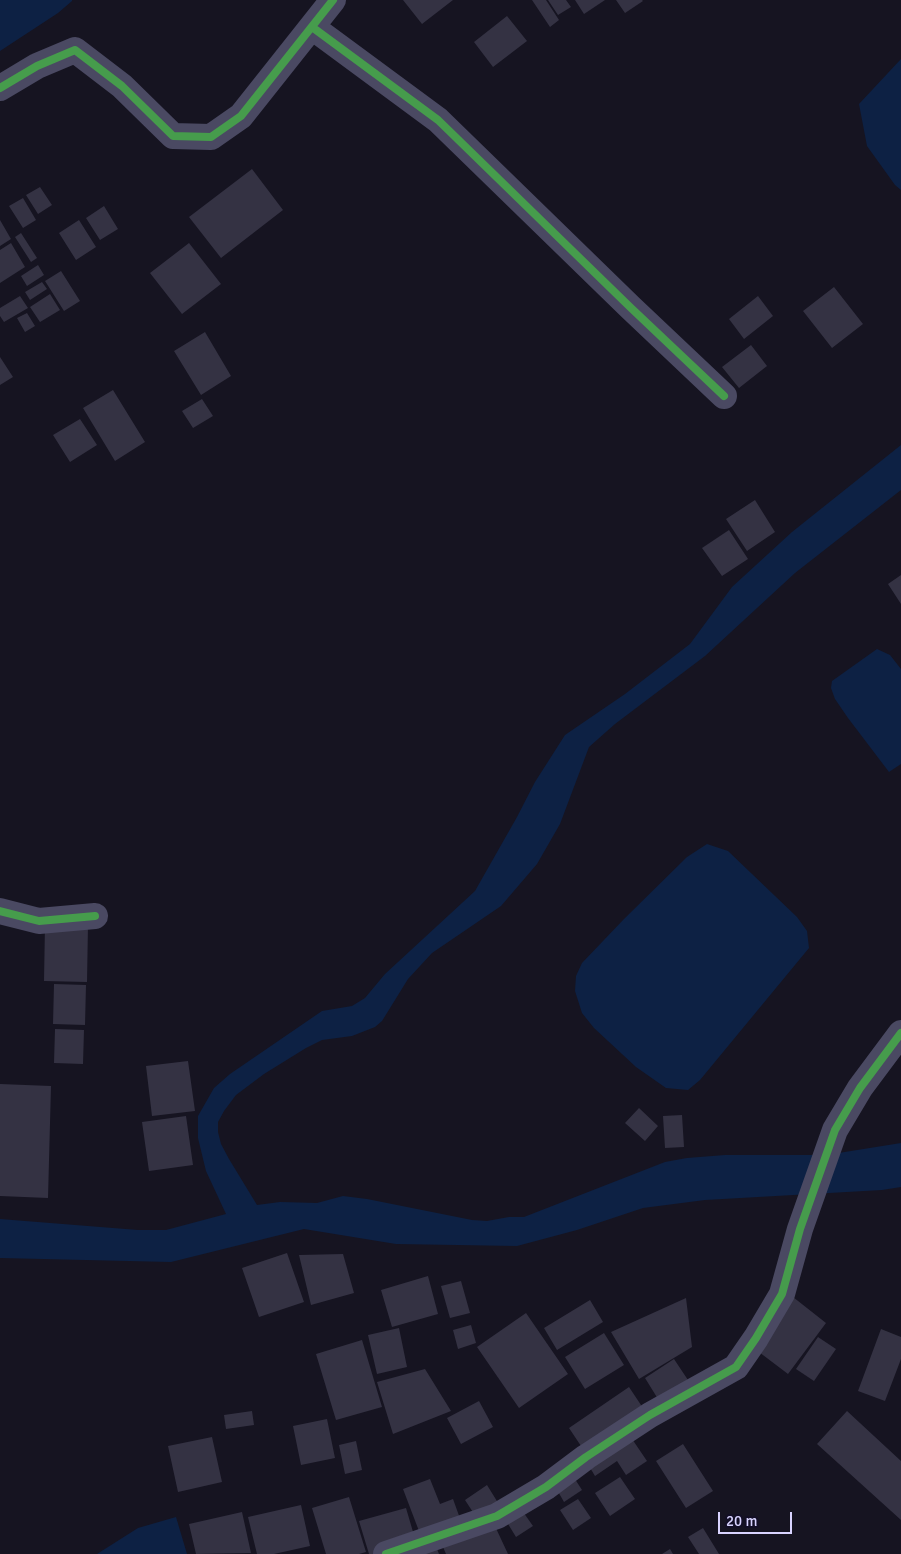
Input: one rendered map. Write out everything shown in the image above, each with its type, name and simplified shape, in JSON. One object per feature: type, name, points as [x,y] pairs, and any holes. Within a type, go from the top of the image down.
[{"type":"street","points":[[0,88],[37,66],[76,50],[122,86],[173,136],[211,137],[241,116],[333,0]]},
{"type":"street","points":[[312,27],[438,120],[724,396]]},
{"type":"street","points":[[0,911],[39,921],[95,916]]},
{"type":"street","points":[[386,1554],[497,1516],[546,1487],[586,1457],[650,1415],[736,1367],[782,1294],[800,1229],[835,1130],[860,1088],[901,1032]]},
{"type":"water","points":[[0,0],[72,1],[58,13],[0,51]]},
{"type":"water","points":[[901,59],[901,190],[895,185],[867,146],[859,104]]},
{"type":"water","points":[[901,445],[901,490],[795,573],[705,656],[615,724],[589,747],[560,824],[537,864],[501,906],[432,953],[408,979],[382,1021],[375,1027],[352,1036],[322,1040],[264,1074],[236,1095],[218,1122],[218,1132],[221,1144],[229,1159],[257,1205],[280,1202],[317,1203],[343,1196],[472,1220],[487,1221],[509,1217],[524,1217],[665,1162],[725,1155],[826,1155],[901,1143],[901,1187],[882,1190],[705,1200],[643,1208],[577,1230],[517,1246],[396,1244],[304,1229],[171,1262],[0,1258],[0,1219],[138,1230],[166,1230],[226,1214],[206,1171],[198,1138],[198,1116],[214,1088],[230,1074],[322,1011],[352,1006],[365,998],[385,974],[475,891],[535,782],[565,735],[625,694],[690,644],[732,587],[792,532]]},
{"type":"water","points":[[877,649],[890,655],[901,669],[901,764],[889,772],[848,718],[835,699],[831,688],[832,681]]},
{"type":"water","points":[[707,844],[728,851],[797,917],[807,931],[809,948],[700,1080],[688,1090],[666,1088],[636,1067],[594,1028],[582,1013],[575,991],[576,976],[582,963],[624,919],[687,857]]},
{"type":"water","points":[[176,1517],[187,1554],[97,1554],[138,1528]]},
{"type":"building","points":[[403,0],[453,0],[422,24]]},
{"type":"building","points":[[532,0],[546,0],[559,20],[550,27]]},
{"type":"building","points":[[548,0],[566,0],[571,7],[558,15]]},
{"type":"building","points":[[575,0],[605,0],[584,14]]},
{"type":"building","points":[[616,0],[642,0],[643,1],[625,13]]},
{"type":"building","points":[[507,16],[527,41],[493,67],[474,42]]},
{"type":"building","points":[[252,169],[283,210],[221,258],[189,217]]},
{"type":"building","points":[[40,187],[52,205],[38,214],[26,195]]},
{"type":"building","points":[[23,198],[36,220],[23,228],[9,206]]},
{"type":"building","points":[[104,206],[118,229],[100,240],[86,218]]},
{"type":"building","points":[[0,220],[11,239],[0,246]]},
{"type":"building","points":[[79,220],[96,247],[76,260],[59,233]]},
{"type":"building","points":[[21,233],[37,258],[31,262],[15,237]]},
{"type":"building","points":[[11,243],[25,267],[0,283],[0,250]]},
{"type":"building","points":[[189,243],[221,284],[182,314],[150,273]]},
{"type":"building","points":[[38,265],[44,275],[27,286],[21,276]]},
{"type":"building","points":[[61,271],[80,301],[64,311],[45,281]]},
{"type":"building","points":[[42,282],[47,289],[30,300],[25,292]]},
{"type":"building","points":[[834,287],[863,324],[832,348],[803,311]]},
{"type":"building","points":[[50,294],[60,310],[40,322],[30,307]]},
{"type":"building","points":[[20,296],[28,308],[4,322],[0,316],[0,308]]},
{"type":"building","points":[[758,296],[773,316],[744,339],[729,319]]},
{"type":"building","points":[[27,313],[35,326],[25,332],[17,318]]},
{"type":"building","points":[[205,332],[231,376],[201,395],[174,351]]},
{"type":"building","points":[[751,345],[767,366],[739,388],[722,367]]},
{"type":"building","points":[[0,357],[13,377],[0,385]]},
{"type":"building","points":[[113,390],[145,442],[115,461],[83,408]]},
{"type":"building","points":[[202,399],[213,416],[193,428],[182,411]]},
{"type":"building","points":[[80,419],[97,445],[70,462],[53,435]]},
{"type":"building","points":[[755,500],[775,532],[747,551],[726,519]]},
{"type":"building","points":[[729,530],[748,559],[722,576],[702,548]]},
{"type":"building","points":[[901,575],[901,604],[888,584]]},
{"type":"building","points":[[45,924],[88,925],[87,982],[44,981]]},
{"type":"building","points":[[54,984],[86,985],[85,1025],[53,1024]]},
{"type":"building","points":[[55,1029],[84,1030],[83,1064],[54,1063]]},
{"type":"building","points":[[188,1061],[195,1111],[152,1116],[146,1066]]},
{"type":"building","points":[[0,1084],[51,1086],[48,1198],[0,1196]]},
{"type":"building","points":[[639,1108],[658,1126],[645,1141],[625,1123]]},
{"type":"building","points":[[682,1115],[684,1147],[665,1148],[663,1116]]},
{"type":"building","points":[[186,1116],[193,1165],[149,1171],[142,1122]]},
{"type":"building","points":[[287,1253],[304,1302],[259,1317],[242,1268]]},
{"type":"building","points":[[343,1254],[354,1293],[311,1305],[299,1255]]},
{"type":"building","points":[[428,1276],[438,1314],[392,1327],[381,1290]]},
{"type":"building","points":[[461,1281],[470,1313],[450,1318],[441,1286]]},
{"type":"building","points":[[793,1297],[826,1323],[788,1374],[755,1349]]},
{"type":"building","points":[[686,1298],[692,1347],[639,1379],[611,1332]]},
{"type":"building","points":[[590,1300],[603,1322],[557,1350],[544,1328]]},
{"type":"building","points":[[526,1313],[568,1374],[519,1408],[477,1347]]},
{"type":"building","points":[[471,1325],[476,1343],[458,1349],[453,1330]]},
{"type":"building","points":[[399,1328],[407,1367],[377,1374],[368,1335]]},
{"type":"building","points":[[881,1329],[901,1337],[901,1359],[885,1401],[858,1391]]},
{"type":"building","points":[[604,1333],[624,1365],[585,1389],[565,1357]]},
{"type":"building","points":[[818,1337],[836,1349],[814,1381],[796,1369]]},
{"type":"building","points":[[362,1340],[382,1407],[336,1420],[316,1354]]},
{"type":"building","points":[[674,1359],[688,1380],[658,1399],[645,1378]]},
{"type":"building","points":[[425,1369],[451,1411],[393,1434],[377,1382]]},
{"type":"building","points":[[629,1387],[645,1411],[585,1452],[569,1428]]},
{"type":"building","points":[[479,1401],[493,1427],[461,1444],[447,1418]]},
{"type":"building","points":[[252,1411],[254,1425],[226,1429],[224,1415]]},
{"type":"building","points":[[847,1411],[901,1461],[901,1520],[817,1444]]},
{"type":"building","points":[[327,1419],[335,1458],[301,1465],[293,1426]]},
{"type":"building","points":[[628,1433],[647,1461],[626,1475],[617,1461],[595,1476],[586,1461]]},
{"type":"building","points":[[212,1437],[222,1482],[178,1492],[168,1446]]},
{"type":"building","points":[[356,1441],[362,1470],[345,1474],[339,1445]]},
{"type":"building","points":[[683,1444],[713,1491],[686,1508],[656,1461]]},
{"type":"building","points":[[573,1476],[582,1490],[564,1502],[556,1488]]},
{"type":"building","points":[[620,1477],[635,1499],[610,1516],[595,1493]]},
{"type":"building","points":[[430,1479],[440,1504],[453,1499],[462,1524],[422,1539],[403,1489]]},
{"type":"building","points":[[487,1485],[500,1506],[478,1520],[465,1500]]},
{"type":"building","points":[[349,1497],[366,1552],[359,1554],[326,1554],[312,1508]]},
{"type":"building","points":[[578,1499],[591,1518],[573,1530],[560,1510]]},
{"type":"building","points":[[301,1505],[310,1546],[274,1554],[257,1554],[248,1517]]},
{"type":"building","points":[[406,1508],[416,1542],[369,1554],[359,1521]]},
{"type":"building","points":[[521,1509],[533,1526],[516,1537],[505,1519]]},
{"type":"building","points":[[242,1512],[251,1553],[196,1554],[189,1524]]},
{"type":"building","points":[[494,1524],[508,1554],[446,1554],[443,1547]]},
{"type":"building","points":[[703,1528],[719,1554],[699,1554],[688,1537]]},
{"type":"building","points":[[435,1544],[439,1554],[409,1554]]},
{"type":"building","points":[[670,1549],[673,1554],[662,1554]]},
{"type":"cycle path","points":[[0,88],[37,66],[75,50],[122,86],[173,136],[211,137],[241,116],[333,0]]},
{"type":"cycle path","points":[[312,27],[438,120],[724,396]]},
{"type":"cycle path","points":[[0,911],[39,921],[95,916]]},
{"type":"cycle path","points":[[386,1554],[497,1516],[546,1487],[586,1457],[650,1415],[736,1367],[782,1294],[800,1229],[835,1130],[860,1088],[901,1033]]}]
